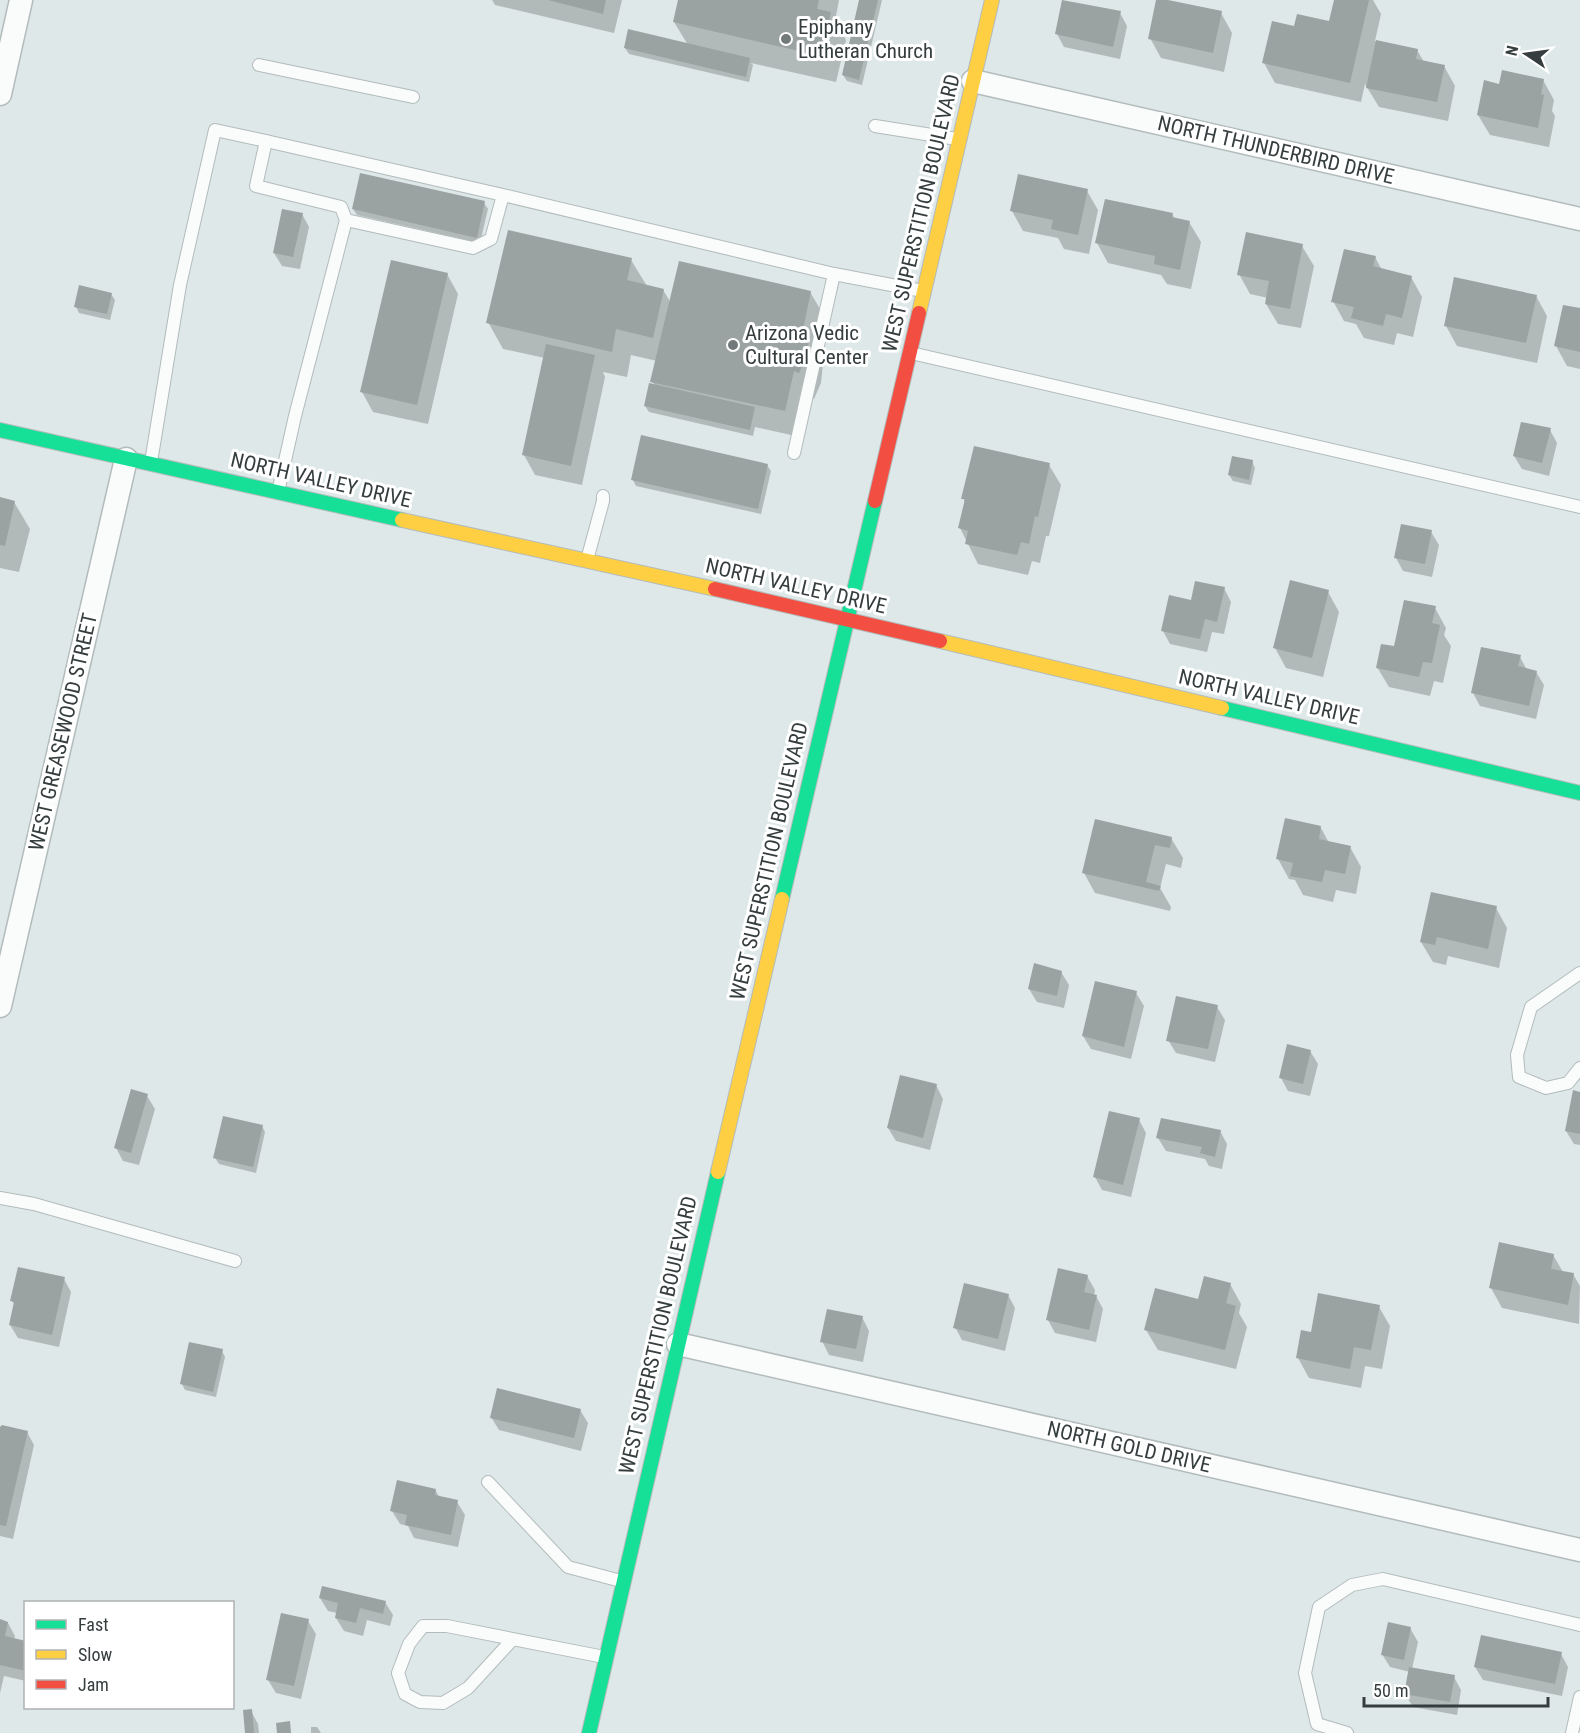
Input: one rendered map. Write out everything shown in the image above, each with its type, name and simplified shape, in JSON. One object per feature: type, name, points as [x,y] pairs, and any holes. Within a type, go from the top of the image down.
[{"type":"main road","name":"WEST SUPERSTITION BOULEVARD","points":[[589,1733],[992,0]]},
{"type":"main road","name":"NORTH VALLEY DRIVE","points":[[0,430],[847,619],[1580,793]]},
{"type":"street","points":[[0,94],[21,0]]},
{"type":"street","name":"NORTH THUNDERBIRD DRIVE","points":[[973,81],[1580,219]]},
{"type":"street","name":"WEST GREASEWOOD STREET","points":[[0,1006],[126,459]]},
{"type":"street","name":"NORTH GOLD DRIVE","points":[[678,1344],[1580,1550]]},
{"type":"lane","points":[[259,65],[413,97]]},
{"type":"lane","points":[[875,126],[959,140]]},
{"type":"lane","points":[[151,464],[180,285],[215,130],[503,195],[834,274],[924,292]]},
{"type":"lane","points":[[266,141],[256,186],[341,207],[346,220],[295,416],[278,492]]},
{"type":"lane","points":[[346,220],[473,248],[491,239],[503,195]]},
{"type":"lane","points":[[794,453],[834,274]]},
{"type":"lane","points":[[910,352],[1580,507]]},
{"type":"lane","points":[[587,561],[603,496]]},
{"type":"lane","points":[[1580,973],[1531,1007],[1517,1055],[1519,1077],[1546,1088],[1568,1083],[1580,1068]]},
{"type":"lane","points":[[0,1198],[34,1204],[236,1261]]},
{"type":"lane","points":[[488,1482],[568,1567],[623,1581]]},
{"type":"lane","points":[[1347,1733],[1317,1724],[1305,1673],[1319,1607],[1352,1585],[1383,1579],[1580,1625]]},
{"type":"lane","points":[[512,1640],[468,1688],[442,1703],[420,1702],[405,1694],[398,1673],[409,1644],[423,1626],[447,1626],[606,1658]]},
{"type":"lane","points":[[1572,1733],[1580,1697]]},
{"type":"building","points":[[548,0],[606,0],[603,14]]},
{"type":"building","name":"Epiphany Lutheran Church","points":[[678,0],[819,0],[817,9],[831,12],[821,56],[673,22]]},
{"type":"building","points":[[859,0],[878,0],[859,80],[842,75]]},
{"type":"building","points":[[1062,0],[1121,11],[1113,47],[1055,34]]},
{"type":"building","points":[[1156,0],[1168,0],[1222,11],[1213,53],[1148,39]]},
{"type":"building","points":[[1334,0],[1369,0],[1350,83],[1262,63],[1272,21],[1294,26],[1297,14],[1329,21]]},
{"type":"building","points":[[628,29],[750,58],[746,77],[624,48]]},
{"type":"building","points":[[1376,40],[1418,49],[1416,59],[1445,65],[1437,102],[1366,88]]},
{"type":"building","points":[[1502,70],[1544,79],[1541,94],[1544,95],[1538,128],[1477,115],[1484,80],[1499,84]]},
{"type":"building","points":[[360,173],[485,201],[477,238],[352,209]]},
{"type":"building","points":[[1018,174],[1088,189],[1078,235],[1051,229],[1053,220],[1010,211]]},
{"type":"building","points":[[1105,199],[1173,213],[1172,217],[1190,221],[1180,270],[1154,264],[1155,256],[1095,243]]},
{"type":"building","points":[[282,209],[303,213],[293,257],[273,253]]},
{"type":"building","points":[[508,230],[632,258],[627,280],[664,289],[653,338],[616,329],[612,352],[486,323]]},
{"type":"building","points":[[1246,232],[1303,244],[1290,309],[1265,304],[1269,281],[1237,275]]},
{"type":"building","points":[[1344,249],[1376,256],[1373,266],[1412,276],[1402,318],[1386,314],[1383,326],[1351,318],[1354,307],[1331,302]]},
{"type":"building","points":[[391,260],[448,273],[417,405],[360,392]]},
{"type":"building","name":"Arizona Vedic Cultural Center","points":[[679,261],[811,291],[802,334],[809,335],[807,355],[799,373],[794,371],[785,411],[650,382]]},
{"type":"building","points":[[1454,277],[1537,295],[1526,343],[1444,326]]},
{"type":"building","points":[[79,285],[112,293],[107,314],[74,307]]},
{"type":"building","points":[[1563,305],[1580,308],[1580,352],[1554,346]]},
{"type":"building","points":[[546,344],[595,355],[571,466],[522,455]]},
{"type":"building","points":[[649,383],[755,407],[750,430],[644,406]]},
{"type":"building","points":[[1521,422],[1551,428],[1542,463],[1513,456]]},
{"type":"building","points":[[641,435],[768,464],[758,509],[631,480]]},
{"type":"building","points":[[974,446],[1050,463],[1038,517],[1035,516],[1029,544],[1021,542],[1017,555],[965,544],[968,531],[958,528],[965,499],[961,499]]},
{"type":"building","points":[[1232,456],[1253,460],[1249,480],[1228,475]]},
{"type":"building","points":[[0,497],[15,501],[5,546],[0,545]]},
{"type":"building","points":[[1401,524],[1432,530],[1425,564],[1394,558]]},
{"type":"building","points":[[1290,580],[1329,590],[1312,658],[1273,648]]},
{"type":"building","points":[[1195,581],[1225,587],[1217,622],[1205,619],[1200,639],[1161,631],[1169,595],[1191,600]]},
{"type":"building","points":[[1404,600],[1436,606],[1432,623],[1440,625],[1432,663],[1423,662],[1419,677],[1376,668],[1381,644],[1394,646]]},
{"type":"building","points":[[1481,647],[1521,655],[1518,666],[1537,671],[1529,706],[1471,693]]},
{"type":"building","points":[[1285,818],[1321,826],[1319,839],[1351,846],[1345,874],[1325,870],[1322,882],[1290,876],[1293,863],[1276,859]]},
{"type":"building","points":[[1095,819],[1172,837],[1170,848],[1155,845],[1146,882],[1161,886],[1159,891],[1082,873]]},
{"type":"building","points":[[1431,892],[1497,906],[1488,949],[1437,937],[1435,945],[1420,942]]},
{"type":"building","points":[[1034,963],[1062,971],[1057,996],[1028,989]]},
{"type":"building","points":[[1095,981],[1137,991],[1124,1047],[1082,1036]]},
{"type":"building","points":[[1176,996],[1218,1005],[1208,1049],[1166,1041]]},
{"type":"building","points":[[1287,1044],[1311,1050],[1303,1084],[1279,1078]]},
{"type":"building","points":[[900,1075],[937,1084],[923,1138],[887,1128]]},
{"type":"building","points":[[131,1089],[148,1094],[131,1153],[114,1148]]},
{"type":"building","points":[[1573,1090],[1580,1092],[1580,1134],[1565,1131]]},
{"type":"building","points":[[1109,1111],[1140,1118],[1123,1185],[1093,1177]]},
{"type":"building","points":[[223,1116],[263,1125],[253,1167],[213,1158]]},
{"type":"building","points":[[1161,1118],[1221,1130],[1215,1157],[1200,1153],[1202,1147],[1156,1138]]},
{"type":"building","points":[[1499,1242],[1554,1254],[1551,1269],[1574,1273],[1568,1305],[1489,1288]]},
{"type":"building","points":[[18,1267],[65,1277],[52,1335],[9,1325],[14,1302],[10,1301]]},
{"type":"building","points":[[1058,1268],[1088,1275],[1084,1292],[1097,1295],[1089,1330],[1046,1320]]},
{"type":"building","points":[[1204,1276],[1231,1283],[1226,1303],[1236,1306],[1225,1350],[1144,1330],[1155,1288],[1198,1299]]},
{"type":"building","points":[[964,1283],[1009,1294],[998,1339],[953,1328]]},
{"type":"building","points":[[1318,1293],[1380,1305],[1371,1350],[1354,1347],[1350,1369],[1296,1358],[1301,1330],[1311,1332]]},
{"type":"building","points":[[827,1309],[863,1316],[856,1349],[820,1342]]},
{"type":"building","points":[[189,1342],[223,1349],[213,1392],[180,1384]]},
{"type":"building","points":[[497,1388],[581,1409],[574,1438],[490,1418]]},
{"type":"building","points":[[2,1425],[28,1431],[6,1526],[0,1525],[0,1427]]},
{"type":"building","points":[[397,1480],[436,1489],[435,1495],[458,1500],[451,1535],[405,1525],[407,1515],[390,1511]]},
{"type":"building","points":[[322,1586],[386,1601],[383,1614],[360,1608],[356,1623],[335,1618],[338,1603],[319,1598]]},
{"type":"building","points":[[281,1613],[309,1619],[294,1686],[266,1680]]},
{"type":"building","points":[[0,1619],[8,1622],[5,1636],[24,1641],[24,1671],[0,1665]]},
{"type":"building","points":[[1388,1622],[1411,1627],[1404,1660],[1381,1655]]},
{"type":"building","points":[[1481,1635],[1562,1652],[1555,1684],[1474,1667]]},
{"type":"building","points":[[1409,1667],[1455,1675],[1450,1702],[1404,1694]]},
{"type":"building","points":[[252,1709],[254,1733],[245,1733],[243,1710]]},
{"type":"building","points":[[290,1721],[291,1733],[277,1733],[276,1723]]},
{"type":"traffic: fast","points":[[0,430],[402,520]]},
{"type":"traffic: fast","points":[[782,899],[875,501]]},
{"type":"traffic: fast","points":[[1222,708],[1580,793]]},
{"type":"traffic: fast","points":[[589,1733],[718,1172]]},
{"type":"traffic: slow","points":[[919,313],[992,0]]},
{"type":"traffic: slow","points":[[402,520],[715,589]]},
{"type":"traffic: slow","points":[[940,641],[1222,708]]},
{"type":"traffic: slow","points":[[718,1172],[782,899]]},
{"type":"traffic: jam","points":[[875,501],[919,313]]},
{"type":"traffic: jam","points":[[715,589],[940,641]]},
{"type":"place","name":"Epiphany Lutheran Church","points":[[786,39]]},
{"type":"place","name":"Arizona Vedic Cultural Center","points":[[733,345]]}]
